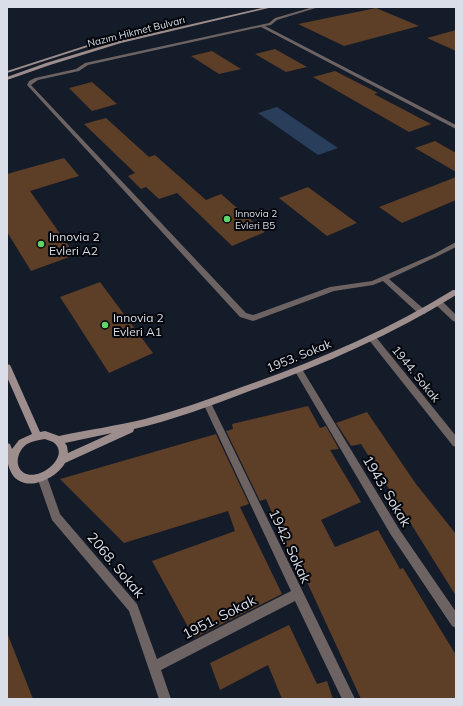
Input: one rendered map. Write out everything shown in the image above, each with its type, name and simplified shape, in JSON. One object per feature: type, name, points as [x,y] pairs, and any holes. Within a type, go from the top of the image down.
[{"type":"main road","name":"Nazım Hikmet Bulvarı","points":[[136,33],[252,7]]},
{"type":"main road","name":"Nazım Hikmet Bulvarı","points":[[7,79],[48,64],[120,42],[271,7]]},
{"type":"main road","name":"Nazım Hikmet Bulvarı","points":[[117,38],[130,34]]},
{"type":"main road","name":"Nazım Hikmet Bulvarı","points":[[7,72],[110,39]]},
{"type":"main road","name":"1953. Sokak","points":[[143,422],[207,403],[299,371],[372,338],[439,303],[456,292]]},
{"type":"main road","points":[[7,367],[37,436]]},
{"type":"main road","points":[[12,461],[17,448],[26,441],[37,436],[45,435],[59,440],[143,422]]},
{"type":"main road","points":[[7,446],[14,468],[18,474],[25,478],[33,479],[42,477],[54,470],[63,460],[143,422]]},
{"type":"main road","points":[[59,440],[63,446],[63,460]]},
{"type":"street","points":[[317,8],[276,19],[270,24],[262,26],[223,33],[87,64],[77,70],[37,79],[29,85],[243,315],[254,318],[333,289],[374,283],[436,255],[456,244]]},
{"type":"street","points":[[262,26],[456,127]]},
{"type":"street","points":[[384,278],[422,312]]},
{"type":"street","points":[[439,303],[456,319]]},
{"type":"street","name":"1944. Sokak","points":[[372,338],[456,443]]},
{"type":"street","name":"1943. Sokak","points":[[299,371],[396,532],[456,622]]},
{"type":"street","name":"1942. Sokak","points":[[207,403],[297,594],[349,699]]},
{"type":"street","name":"2068. Sokak","points":[[42,477],[56,518],[133,608],[165,699]]},
{"type":"street","name":"1951. Sokak","points":[[154,667],[297,594]]},
{"type":"water","points":[[277,107],[338,148],[318,155],[258,113]]},
{"type":"building","points":[[376,8],[419,26],[344,46],[298,24]]},
{"type":"building","points":[[456,30],[456,51],[427,38]]},
{"type":"building","points":[[275,49],[307,67],[286,72],[255,54]]},
{"type":"building","points":[[212,51],[241,69],[219,74],[191,56]]},
{"type":"building","points":[[335,71],[378,93],[374,94],[431,124],[409,132],[313,77]]},
{"type":"building","points":[[92,82],[117,104],[92,111],[69,88]]},
{"type":"building","points":[[106,118],[149,157],[155,155],[206,200],[221,194],[265,232],[232,246],[177,193],[159,199],[146,187],[141,189],[128,176],[135,173],[84,124]]},
{"type":"building","points":[[435,141],[456,153],[456,172],[415,148]]},
{"type":"building","points":[[64,158],[79,176],[30,191],[75,255],[31,271],[7,232],[7,174]]},
{"type":"building","points":[[456,177],[456,200],[402,223],[379,207]]},
{"type":"building","points":[[308,187],[357,223],[327,236],[279,198]]},
{"type":"building","name":"Innovia 2 Evleri A1","points":[[100,282],[153,353],[109,373],[60,297]]},
{"type":"building","points":[[308,406],[320,428],[326,426],[339,449],[330,450],[361,502],[321,520],[335,547],[378,530],[400,569],[403,568],[456,655],[456,699],[361,699],[295,556],[291,558],[266,499],[260,501],[226,431],[233,429],[232,424]]},
{"type":"building","points":[[367,412],[416,484],[456,534],[456,596],[361,444],[351,446],[336,423]]},
{"type":"building","points":[[216,434],[249,504],[240,507],[282,594],[194,638],[152,561],[235,531],[228,511],[124,543],[60,479]]},
{"type":"building","points":[[289,625],[317,684],[327,681],[333,699],[282,699],[268,665],[220,690],[210,663]]},
{"type":"building","points":[[8,635],[33,699],[7,699]]},
{"type":"place","name":"Innovia 2 Evleri B5","points":[[227,219]]},
{"type":"place","name":"Innovia 2 Evleri A2","points":[[41,244]]},
{"type":"place","name":"Innovia 2 Evleri A1","points":[[105,325]]}]
